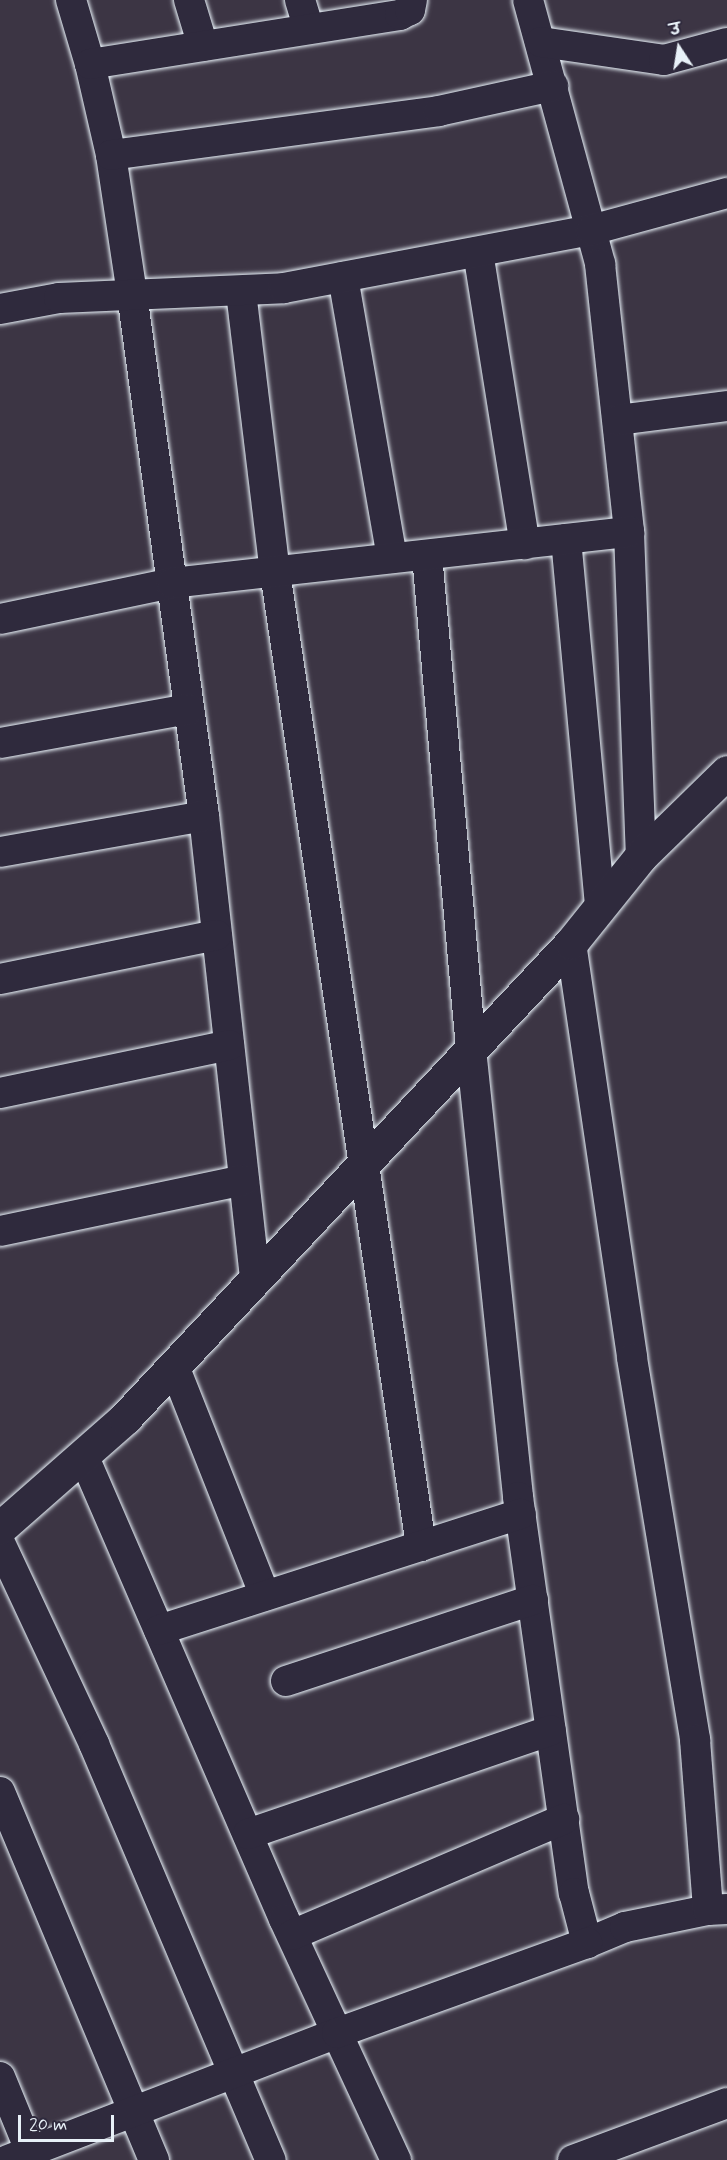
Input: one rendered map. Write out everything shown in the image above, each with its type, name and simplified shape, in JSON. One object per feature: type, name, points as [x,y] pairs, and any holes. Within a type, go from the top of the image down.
[{"type":"street","points":[[71,0],[90,64],[111,155],[132,294],[204,816],[255,1280]]},
{"type":"street","points":[[189,0],[203,46]]},
{"type":"street","points":[[300,0],[309,29]]},
{"type":"street","points":[[90,64],[400,15],[410,10],[412,0]]},
{"type":"street","points":[[528,0],[600,264],[629,532],[641,856]]},
{"type":"street","points":[[541,42],[664,60],[727,43]]},
{"type":"street","points":[[111,155],[439,111],[553,86]]},
{"type":"street","points":[[0,309],[59,298],[241,292],[284,288],[591,230],[727,194]]},
{"type":"street","points":[[478,252],[525,544]]},
{"type":"street","points":[[343,277],[392,558]]},
{"type":"street","points":[[241,292],[275,572],[362,1163],[422,1545]]},
{"type":"street","points":[[618,420],[727,406]]},
{"type":"street","points":[[0,619],[172,583],[629,532]]},
{"type":"street","points":[[566,539],[600,906]]},
{"type":"street","points":[[427,555],[471,1049],[521,1514],[574,1893],[587,1942]]},
{"type":"street","points":[[0,743],[189,709]]},
{"type":"street","points":[[0,1528],[125,1418],[571,943],[641,856],[727,772]]},
{"type":"street","points":[[0,852],[204,816]]},
{"type":"street","points":[[0,979],[217,936]]},
{"type":"street","points":[[0,2077],[24,2157],[337,2032],[626,1927],[718,1909],[695,1740],[634,1369],[571,943]]},
{"type":"street","points":[[0,1093],[229,1045]]},
{"type":"street","points":[[0,1232],[244,1180]]},
{"type":"street","points":[[174,1366],[265,1596]]},
{"type":"street","points":[[84,1455],[292,1935],[396,2160]]},
{"type":"street","points":[[159,1630],[521,1514]]},
{"type":"street","points":[[0,1543],[94,1744],[271,2160]]},
{"type":"street","points":[[286,1681],[533,1600]]},
{"type":"street","points":[[248,1834],[552,1730]]},
{"type":"street","points":[[0,1792],[154,2160]]},
{"type":"street","points":[[292,1935],[564,1820]]},
{"type":"street","points":[[573,2160],[727,2103]]}]
